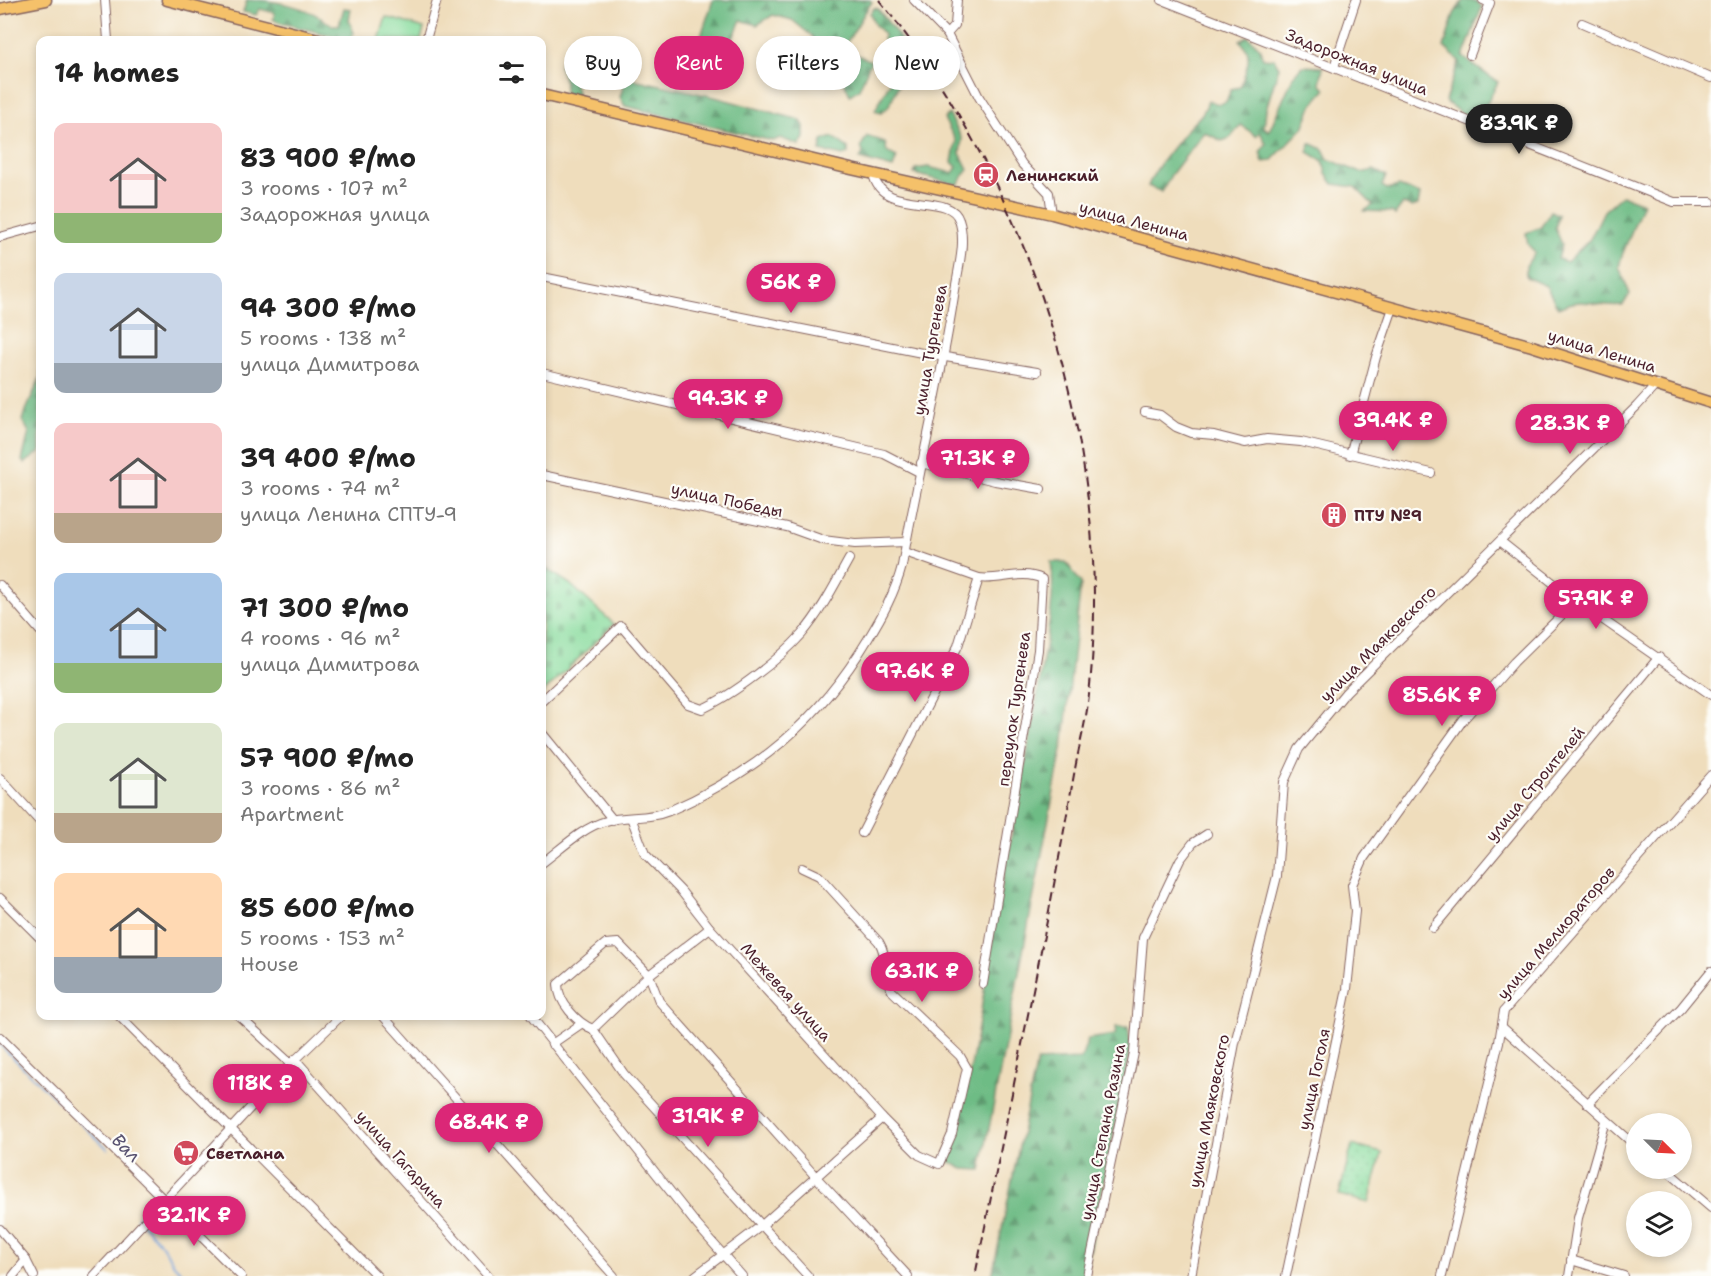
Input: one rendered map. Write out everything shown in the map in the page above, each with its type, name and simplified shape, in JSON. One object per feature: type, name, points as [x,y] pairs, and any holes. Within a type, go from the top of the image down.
[{"type":"main road","points":[[0,9],[46,0]]},
{"type":"main road","points":[[166,0],[306,36]]},
{"type":"main road","name":"улица Ленина","points":[[546,96],[1052,214],[1532,346],[1711,403]]},
{"type":"street","points":[[105,0],[108,36]]},
{"type":"street","points":[[427,36],[437,0]]},
{"type":"street","points":[[914,0],[947,34],[979,97],[1022,164],[1049,193],[1052,214]]},
{"type":"street","points":[[947,34],[955,25],[957,0]]},
{"type":"street","name":"Задорожная улица","points":[[1162,0],[1674,202],[1711,202]]},
{"type":"street","points":[[1334,67],[1356,0]]},
{"type":"street","points":[[1470,56],[1490,3],[1483,0]]},
{"type":"street","points":[[1582,23],[1711,78]]},
{"type":"street","name":"улица Тургенева","points":[[546,859],[590,829],[613,820],[632,820],[668,811],[721,783],[774,750],[814,714],[841,682],[882,616],[899,578],[905,552],[919,471],[945,355],[963,237],[959,217],[949,208],[886,194],[874,182],[873,174]]},
{"type":"street","points":[[0,237],[36,227]]},
{"type":"street","points":[[546,278],[927,354],[945,355],[960,360],[1037,372]]},
{"type":"street","points":[[1350,455],[1376,357],[1393,308]]},
{"type":"street","points":[[546,374],[884,454],[919,471]]},
{"type":"street","name":"улица Маяковского","points":[[1191,1276],[1234,1048],[1277,876],[1284,782],[1299,749],[1346,692],[1657,384]]},
{"type":"street","points":[[1145,412],[1160,415],[1176,427],[1191,433],[1214,435],[1245,443],[1268,439],[1301,442],[1431,472]]},
{"type":"street","points":[[921,462],[995,481],[1041,489]]},
{"type":"street","name":"улица Победы","points":[[546,476],[787,526],[823,540],[855,544],[906,542]]},
{"type":"street","points":[[1500,541],[1576,601],[1711,695]]},
{"type":"street","name":"переулок Тургенева","points":[[905,552],[979,578],[992,580],[1023,575],[1042,579],[1038,650],[983,984]]},
{"type":"street","points":[[546,697],[621,626],[688,704],[702,709],[747,681],[801,634],[849,560]]},
{"type":"street","points":[[862,833],[958,646],[979,578]]},
{"type":"street","points":[[0,585],[36,626]]},
{"type":"street","name":"улица Гоголя","points":[[1286,1276],[1347,989],[1354,911],[1352,885],[1364,858],[1463,720],[1514,662],[1576,601]]},
{"type":"street","name":"улица Строителей","points":[[1432,928],[1659,657]]},
{"type":"street","points":[[546,738],[613,820]]},
{"type":"street","name":"улица Мелиораторов","points":[[1442,1276],[1504,1011],[1711,775]]},
{"type":"street","points":[[0,778],[36,818]]},
{"type":"street","name":"Межевая улица","points":[[632,820],[645,854],[681,891],[710,928],[882,1118],[919,1155],[939,1164],[952,1134],[967,1068],[960,1056],[892,991],[886,980],[885,952],[879,942],[819,876],[802,868]]},
{"type":"street","name":"улица Степана Разина","points":[[1087,1276],[1134,1053],[1143,938],[1180,860],[1193,843],[1207,834]]},
{"type":"street","points":[[0,898],[36,934]]},
{"type":"street","points":[[593,1029],[649,975],[710,928]]},
{"type":"street","points":[[808,1276],[624,1074],[593,1029],[582,1024],[558,992],[558,984],[605,944],[618,942],[624,946],[649,975],[659,1001],[908,1276]]},
{"type":"street","points":[[1587,1104],[1680,1008],[1711,971]]},
{"type":"street","points":[[123,1020],[377,1276]]},
{"type":"street","name":"улица Гагарина","points":[[244,1020],[293,1061],[488,1276]]},
{"type":"street","points":[[94,1276],[293,1061],[337,1020]]},
{"type":"street","points":[[387,1020],[614,1276]]},
{"type":"street","points":[[534,1020],[742,1276]]},
{"type":"street","points":[[552,1044],[582,1024]]},
{"type":"street","points":[[1502,1027],[1626,1137]]},
{"type":"street","points":[[0,1037],[241,1276]]},
{"type":"street","points":[[695,1276],[761,1226],[882,1118]]},
{"type":"street","points":[[1569,1276],[1578,1218],[1606,1120]]},
{"type":"street","points":[[1677,1179],[1711,1208]]},
{"type":"street","points":[[0,1229],[26,1260],[34,1276]]},
{"type":"street","points":[[13,1276],[26,1260]]},
{"type":"street","points":[[1571,1260],[1624,1276]]},
{"type":"green space","points":[[247,0],[269,1],[291,5],[313,13],[331,25],[339,25],[344,8],[351,9],[349,20],[354,33],[352,36],[333,36],[278,22],[273,19],[275,13],[260,9],[256,15],[243,12]]},
{"type":"green space","points":[[713,0],[870,0],[872,2],[851,36],[812,36],[792,20],[773,15],[757,25],[741,20],[734,36],[701,36]]},
{"type":"green space","points":[[1463,0],[1476,1],[1482,7],[1463,57],[1498,82],[1479,119],[1462,114],[1445,101],[1459,61],[1444,47],[1454,14]]},
{"type":"green space","points":[[874,8],[878,9],[898,36],[884,36],[875,25],[870,13]]},
{"type":"green space","points":[[386,17],[424,28],[422,36],[380,36]]},
{"type":"green space","points":[[1248,36],[1259,47],[1263,58],[1274,59],[1279,67],[1266,109],[1264,127],[1269,131],[1294,75],[1302,66],[1323,67],[1320,83],[1326,89],[1313,104],[1303,128],[1271,161],[1263,162],[1260,152],[1266,144],[1260,132],[1256,136],[1241,125],[1230,138],[1222,141],[1204,132],[1171,175],[1162,192],[1148,186],[1160,164],[1201,115],[1208,101],[1219,104],[1226,102],[1231,89],[1240,87],[1247,68],[1248,57],[1245,46],[1240,41]]},
{"type":"green space","points":[[564,57],[564,79],[559,65]]},
{"type":"green space","points":[[861,57],[871,61],[861,84]]},
{"type":"green space","points":[[642,81],[654,84],[654,90],[683,90],[711,96],[800,120],[804,126],[804,138],[799,145],[780,138],[773,141],[625,106],[620,97],[622,90],[642,90]]},
{"type":"green space","points":[[564,90],[576,90],[577,93],[574,98],[567,97]]},
{"type":"green space","points":[[848,90],[858,90],[850,95]]},
{"type":"green space","points":[[886,90],[896,90],[888,107],[881,113],[875,110]]},
{"type":"green space","points":[[949,114],[962,139],[960,153],[968,169],[958,185],[914,174],[916,169],[928,167],[953,173],[957,167],[952,162],[956,141],[944,119]]},
{"type":"green space","points":[[867,136],[885,142],[887,152],[897,157],[893,168],[860,159],[863,153],[861,146]]},
{"type":"green space","points":[[833,137],[848,148],[848,153],[843,156],[820,151],[822,141]]},
{"type":"green space","points":[[1310,143],[1323,149],[1328,159],[1361,173],[1374,170],[1386,176],[1382,186],[1387,189],[1399,186],[1420,194],[1418,205],[1412,207],[1403,204],[1395,215],[1392,212],[1364,211],[1373,205],[1355,187],[1333,184],[1326,174],[1323,161],[1308,152]]},
{"type":"green space","points":[[1622,195],[1643,203],[1619,267],[1630,294],[1623,305],[1575,302],[1558,308],[1546,286],[1526,277],[1526,266],[1535,252],[1528,245],[1526,233],[1541,227],[1551,211],[1559,215],[1555,228],[1562,244],[1558,259],[1567,262],[1590,239],[1604,211]]},
{"type":"green space","points":[[36,387],[36,455],[25,463],[22,461],[29,432],[22,420]]},
{"type":"green space","points":[[1051,562],[1066,562],[1081,583],[1064,739],[981,1170],[963,1169],[946,1160],[957,1126],[973,1058],[1034,716],[1051,611],[1053,587]]},
{"type":"green space","points":[[546,569],[570,584],[614,624],[546,690]]},
{"type":"green space","points":[[1116,1027],[1128,1027],[1131,1049],[1085,1276],[992,1276],[1037,1061],[1081,1059],[1088,1039],[1115,1035]]},
{"type":"green space","points":[[1352,1145],[1382,1153],[1369,1203],[1339,1195]]},
{"type":"waterway","name":"Вал","points":[[0,1045],[108,1149]]},
{"type":"waterway","name":"Вал","points":[[157,1197],[137,1218],[162,1245],[174,1265],[185,1276]]},
{"type":"railway","points":[[879,0],[934,75],[981,156],[1021,241],[1053,331],[1076,423],[1090,517],[1094,610],[1088,703],[1047,921],[975,1276]]},
{"type":"place","name":"Ленинский","points":[[986,175]]},
{"type":"place","name":"ПТУ №9","points":[[1334,515]]},
{"type":"place","name":"Светлана","points":[[186,1153]]}]
